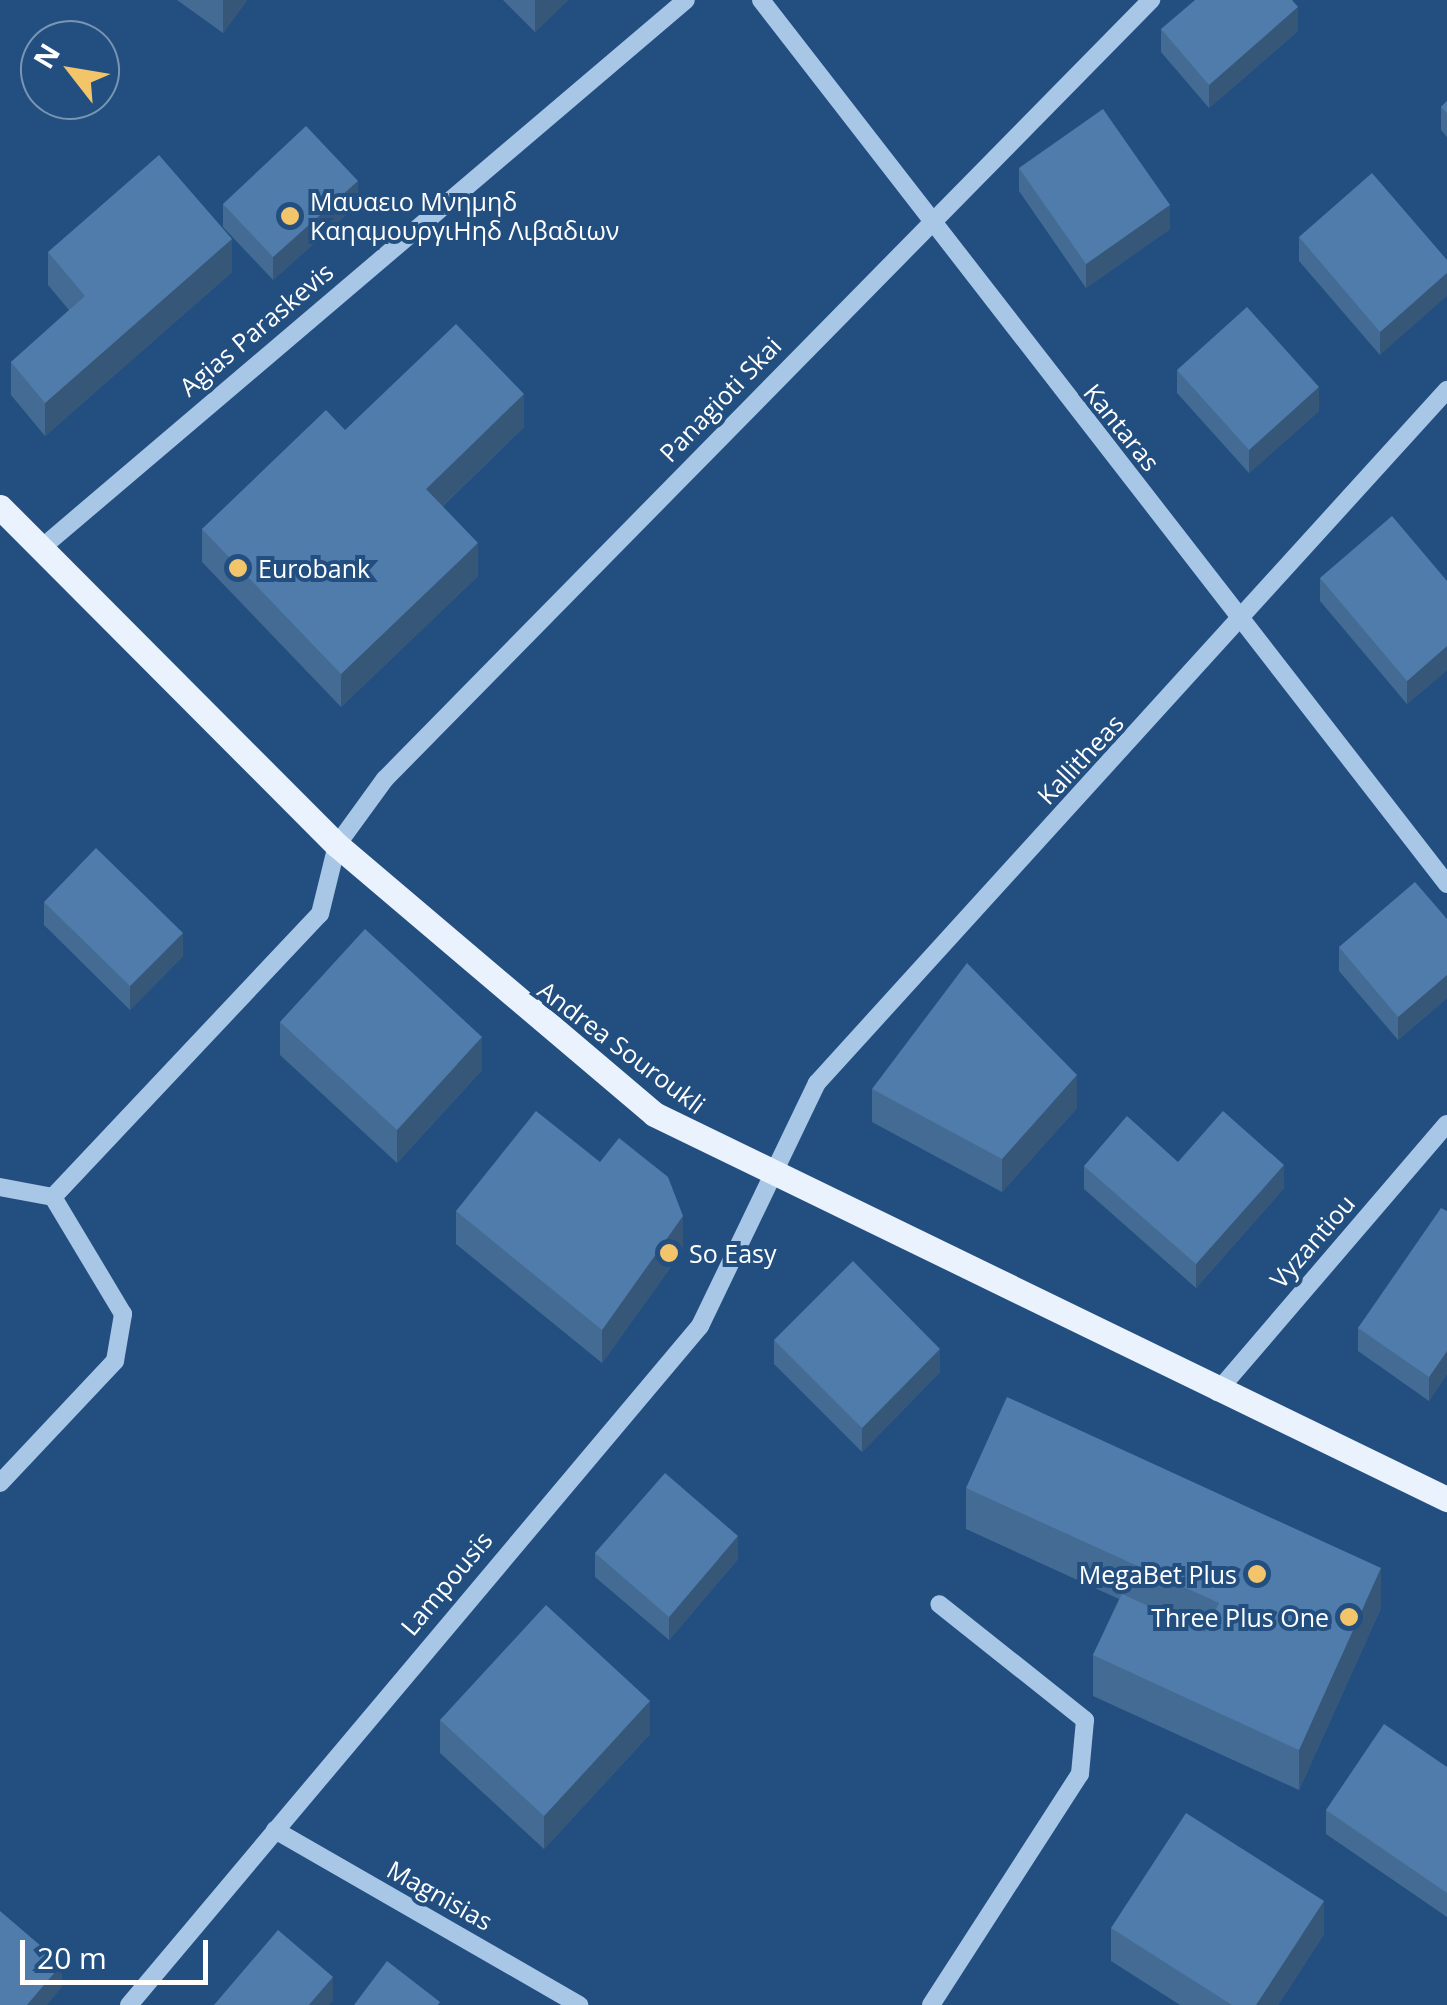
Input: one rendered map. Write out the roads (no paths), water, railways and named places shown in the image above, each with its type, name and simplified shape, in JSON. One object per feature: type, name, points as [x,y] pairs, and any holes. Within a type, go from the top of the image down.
[{"type":"main road","name":"Andrea Souroukli","points":[[0,507],[45,545],[337,845],[594,1069],[710,1148],[1216,1392],[1447,1498]]},
{"type":"street","name":"Agias Paraskevis","points":[[45,545],[686,0]]},
{"type":"street","name":"Kantaras","points":[[761,0],[927,223],[1243,619],[1447,884]]},
{"type":"street","name":"Panagioti Skai","points":[[337,845],[385,779],[927,223],[1151,0]]},
{"type":"street","name":"Kallitheas","points":[[777,1178],[817,1082],[1243,619],[1447,390]]},
{"type":"street","points":[[53,1197],[320,914],[337,845]]},
{"type":"street","name":"Vyzantiou","points":[[1216,1392],[1447,1124]]},
{"type":"street","name":"Lampousis","points":[[129,2005],[700,1326],[777,1178]]},
{"type":"street","points":[[0,1187],[53,1197],[123,1314],[115,1361],[0,1483]]},
{"type":"street","points":[[930,2005],[1080,1774],[1084,1720],[940,1604]]},
{"type":"street","name":"Magnisias","points":[[275,1830],[579,2005]]},
{"type":"place","name":"Μαυαειο Μνημηδ ΚαηαμουργιΗηδ Λιβαδιων","points":[[290,216]]},
{"type":"place","name":"Eurobank","points":[[238,568]]},
{"type":"place","name":"So Easy","points":[[669,1253]]},
{"type":"place","name":"MegaBet Plus","points":[[1257,1574]]},
{"type":"place","name":"Three Plus One","points":[[1349,1617]]}]
